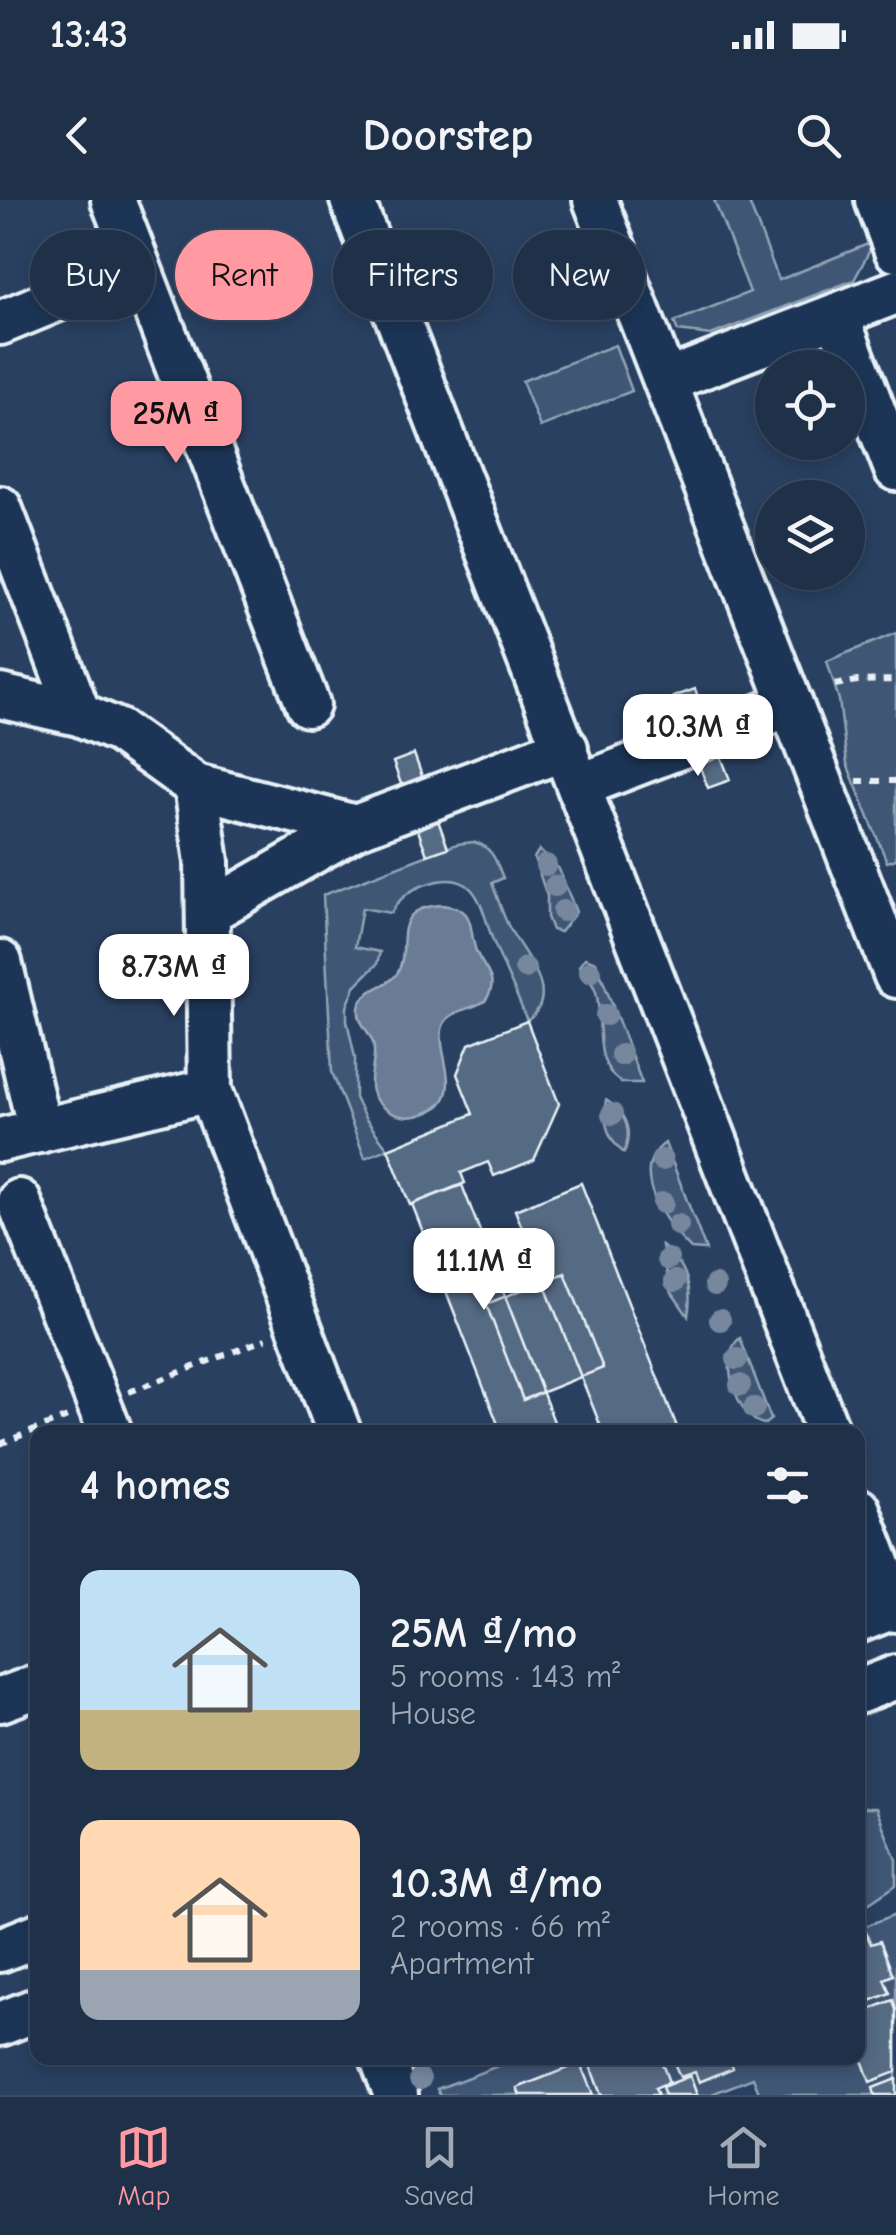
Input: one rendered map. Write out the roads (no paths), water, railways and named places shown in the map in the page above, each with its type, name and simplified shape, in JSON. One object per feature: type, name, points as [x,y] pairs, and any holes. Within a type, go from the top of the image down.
[{"type":"street","points":[[113,200],[124,230]]},
{"type":"street","points":[[352,200],[825,1425]]},
{"type":"street","points":[[595,200],[896,976]]},
{"type":"street","points":[[877,200],[896,250]]},
{"type":"street","points":[[666,381],[896,292]]},
{"type":"street","points":[[155,310],[308,706]]},
{"type":"street","points":[[0,324],[30,311]]},
{"type":"street","points":[[838,316],[896,469]]},
{"type":"street","points":[[0,508],[79,714]]},
{"type":"street","points":[[0,696],[79,714],[119,732],[196,786],[356,827]]},
{"type":"street","points":[[208,912],[356,827],[791,704]]},
{"type":"street","points":[[196,786],[207,862],[210,1090],[336,1425]]},
{"type":"street","points":[[0,962],[20,1136],[210,1090]]},
{"type":"street","points":[[18,1201],[102,1414]]},
{"type":"street","points":[[865,1528],[896,1607],[865,1618]]},
{"type":"street","points":[[865,1689],[896,1677]]},
{"type":"street","points":[[0,1700],[30,1689]]},
{"type":"street","points":[[0,1950],[30,1939]]},
{"type":"street","points":[[0,2024],[30,2013]]},
{"type":"street","points":[[385,2065],[396,2095]]}]
